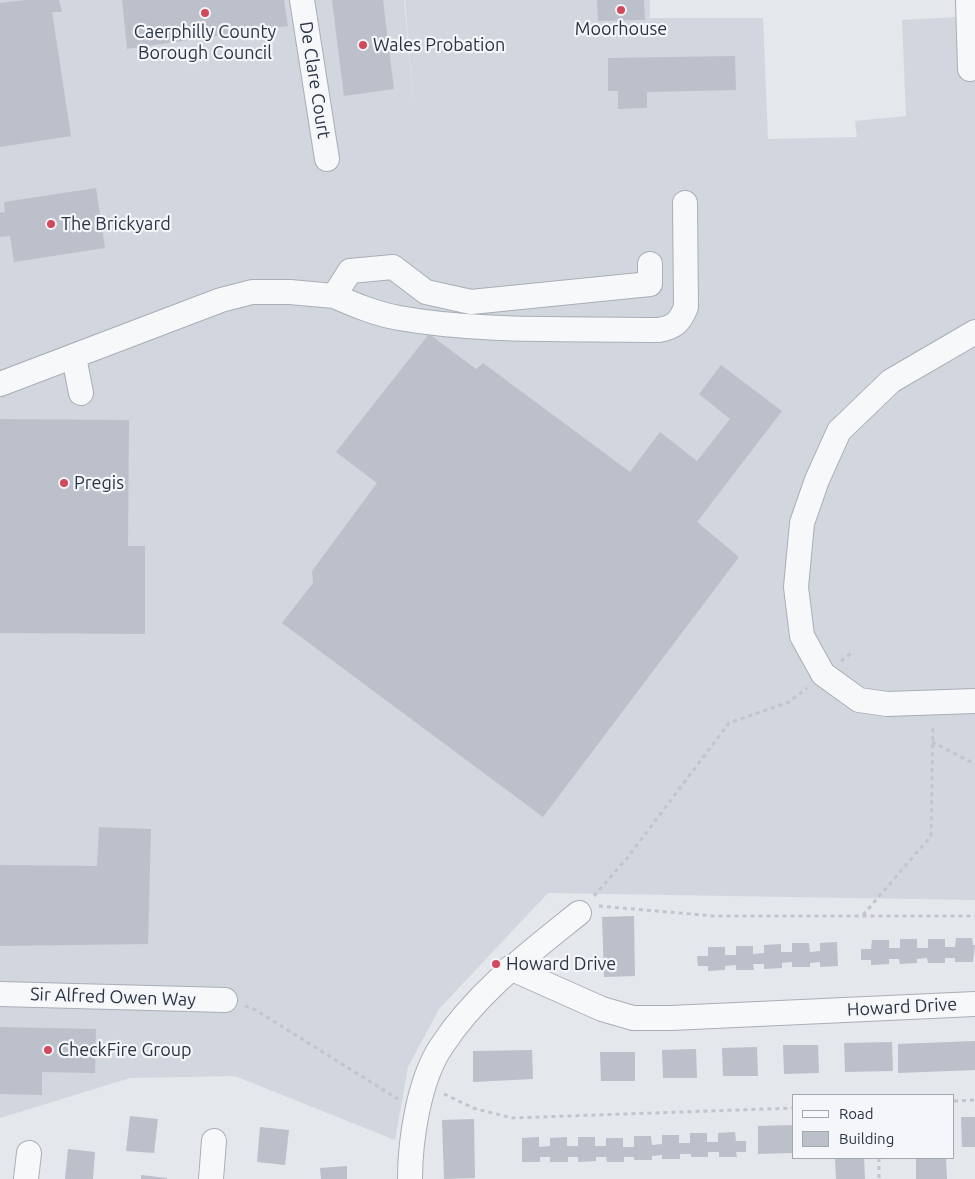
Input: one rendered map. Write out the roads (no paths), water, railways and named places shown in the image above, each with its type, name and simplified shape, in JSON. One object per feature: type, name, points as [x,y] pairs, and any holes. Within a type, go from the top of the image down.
[{"type":"street","name":"De Clare Court","points":[[302,0],[327,159]]},
{"type":"street","points":[[968,0],[970,69]]},
{"type":"street","points":[[0,384],[221,300],[252,292],[290,292],[334,296],[375,312],[427,322],[564,329],[659,330],[672,327],[681,320],[686,307],[685,203]]},
{"type":"street","points":[[334,296],[352,266],[393,267],[426,292],[471,302],[650,274]]},
{"type":"street","points":[[975,332],[891,381],[839,432],[817,480],[802,523],[796,587],[802,636],[823,674],[859,700],[888,704],[975,701]]},
{"type":"street","points":[[74,357],[81,393]]},
{"type":"street","points":[[410,1179],[410,1159],[425,1084],[440,1048],[463,1018],[510,968],[583,909]]},
{"type":"street","name":"Howard Drive","points":[[510,968],[602,1008],[633,1018],[671,1018],[975,1004]]},
{"type":"street","name":"Sir Alfred Owen Way","points":[[0,994],[226,1000]]},
{"type":"street","points":[[211,1179],[214,1141]]},
{"type":"street","points":[[26,1179],[29,1153]]},
{"type":"place","name":"Moorhouse","points":[[621,10]]},
{"type":"place","name":"Caerphilly County Borough Council","points":[[205,13]]},
{"type":"place","name":"Wales Probation","points":[[363,45]]},
{"type":"place","name":"The Brickyard","points":[[51,224]]},
{"type":"place","name":"Pregis","points":[[64,483]]},
{"type":"place","name":"Howard Drive","points":[[496,964]]},
{"type":"place","name":"CheckFire Group","points":[[48,1050]]}]
